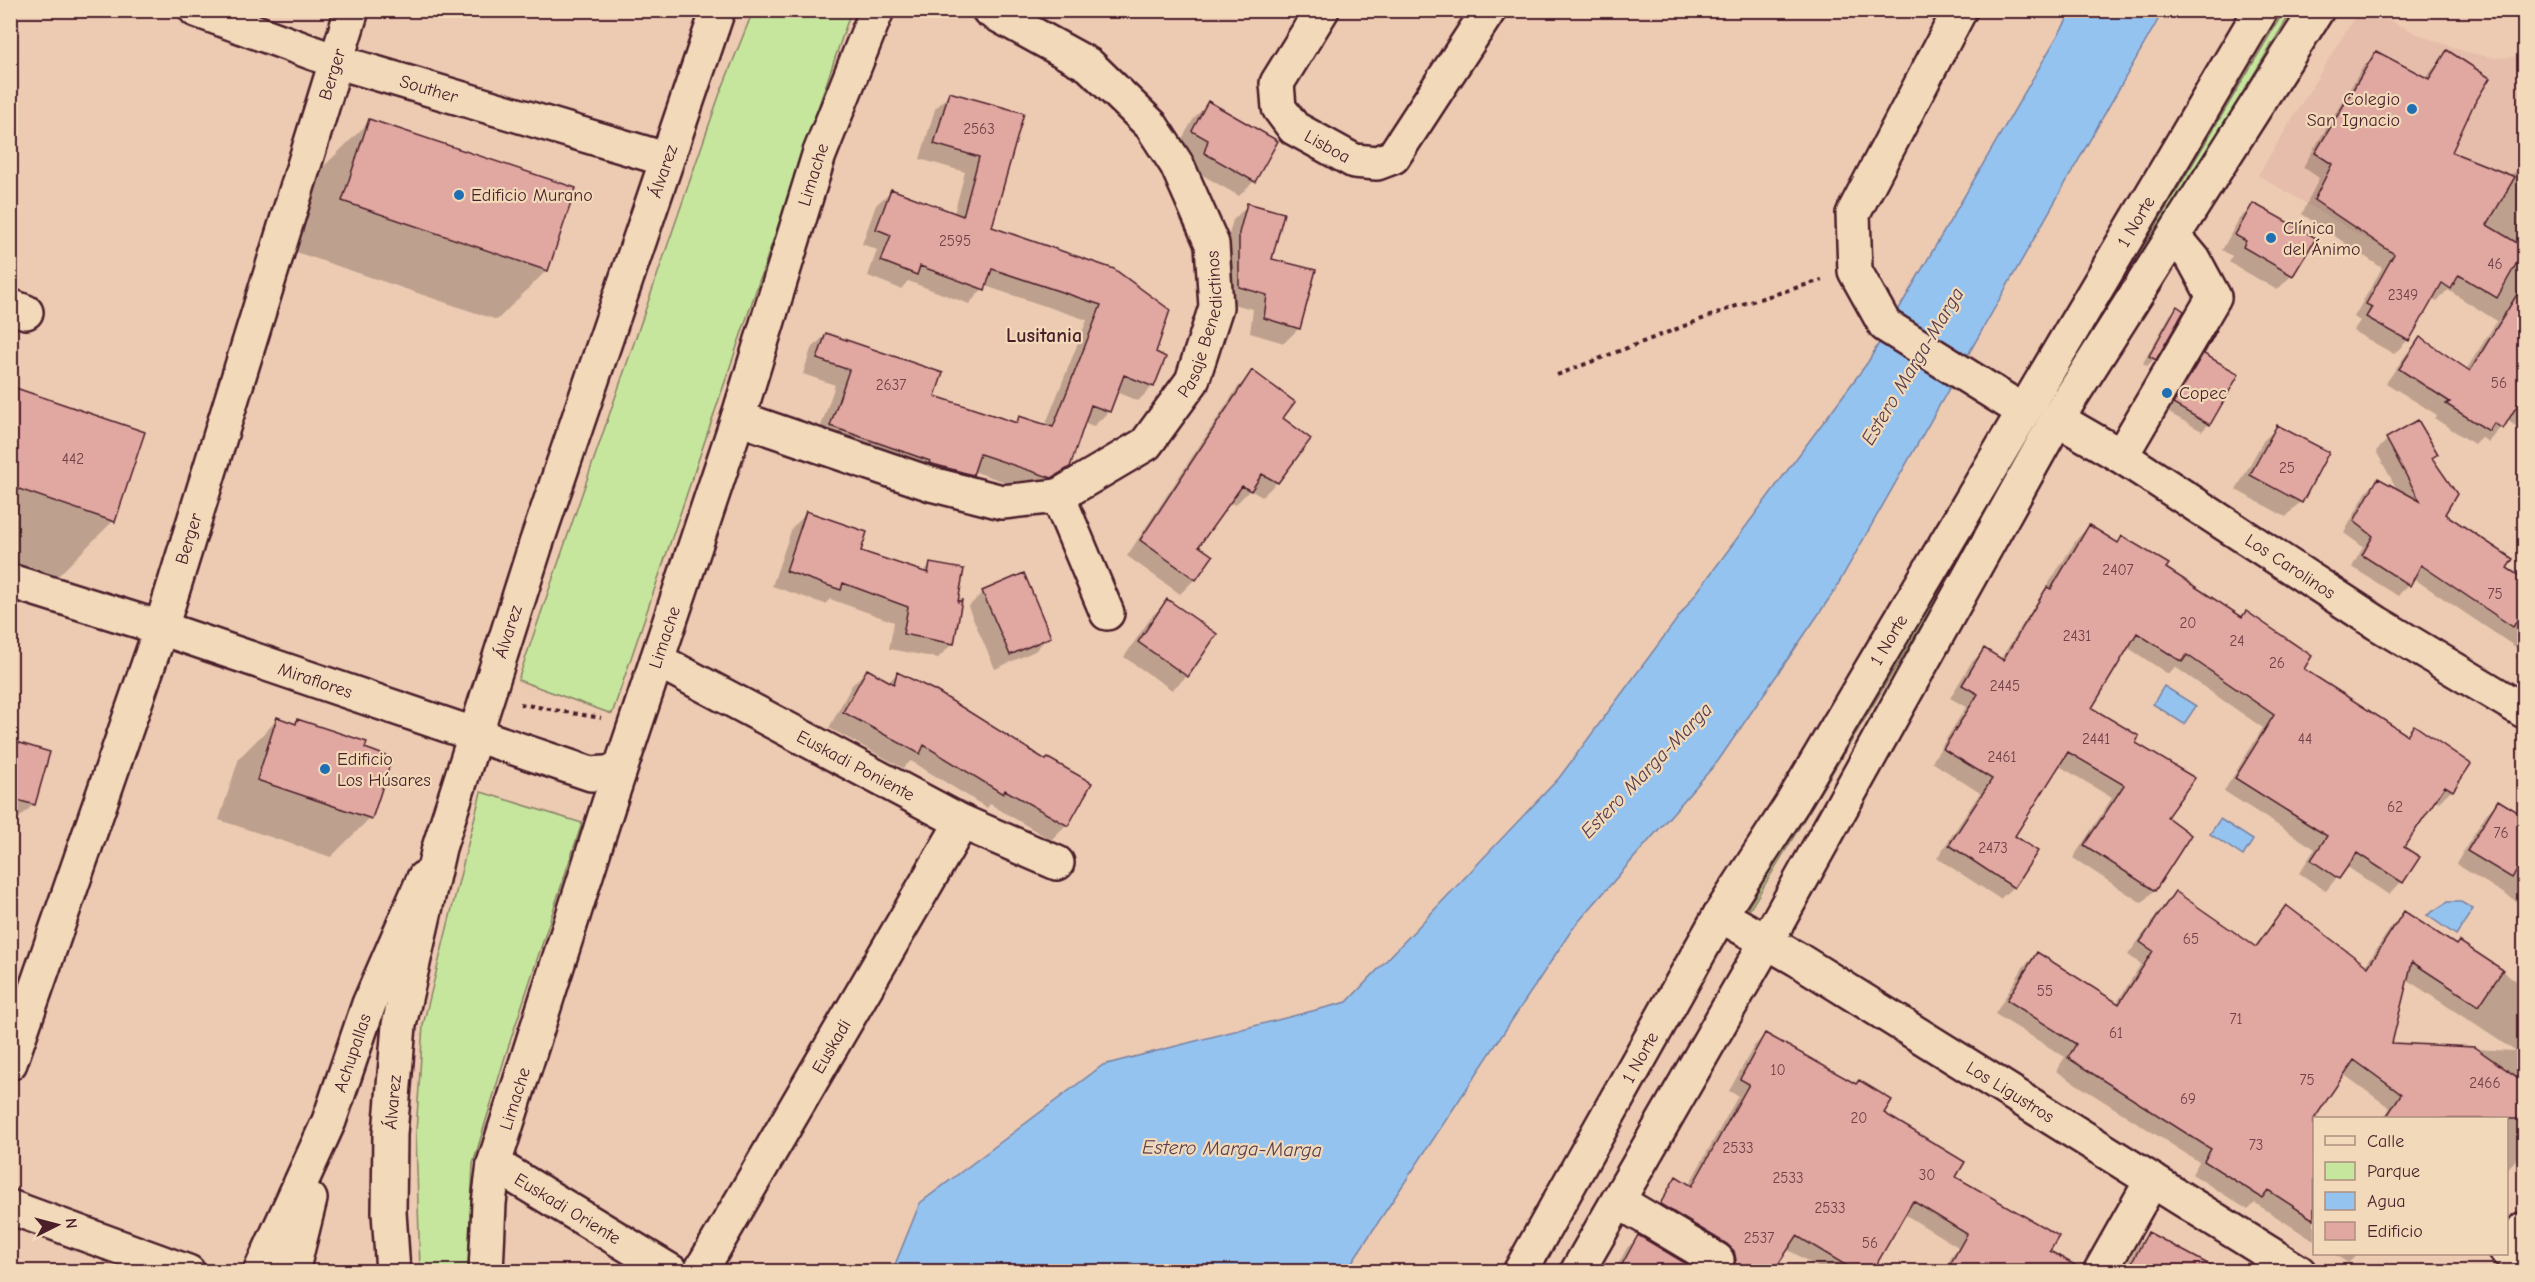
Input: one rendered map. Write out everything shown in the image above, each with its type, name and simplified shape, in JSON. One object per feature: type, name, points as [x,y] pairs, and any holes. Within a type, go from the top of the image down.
[{"type":"street","name":"Souther","points":[[196,10],[335,61],[665,159]]},
{"type":"street","name":"Berger","points":[[10,1063],[161,628],[352,10]]},
{"type":"street","name":"Álvarez","points":[[393,1272],[389,1212],[390,1134],[399,1025],[415,946],[444,833],[487,696],[665,159],[718,10]]},
{"type":"street","name":"Limache","points":[[486,1272],[489,1203],[494,1164],[619,772],[738,418],[819,154],[877,10]]},
{"type":"street","name":"Pasaje Benedictinos","points":[[738,418],[931,484],[1002,502],[1058,496],[1146,444],[1192,381],[1216,307],[1212,244],[1177,165],[1151,125],[1089,65],[989,10]]},
{"type":"street","name":"Lisboa","points":[[1322,10],[1277,83],[1279,108],[1294,128],[1354,161],[1377,163],[1393,157],[1399,149],[1488,10]]},
{"type":"street","points":[[1960,10],[1853,214],[1855,271],[1885,326],[2023,411]]},
{"type":"street","name":"1 Norte","points":[[1520,1272],[1720,915],[1793,802],[2261,10]]},
{"type":"street","points":[[1577,1272],[1767,941],[2057,419],[2317,10]]},
{"type":"street","points":[[2121,456],[2214,297],[2194,260],[2174,236]]},
{"type":"street","name":"Los Carolinos","points":[[2057,419],[2121,456],[2377,623],[2524,711]]},
{"type":"street","points":[[1058,496],[1107,613]]},
{"type":"street","name":"Miraflores","points":[[10,581],[161,628],[591,774],[619,772]]},
{"type":"street","name":"Euskadi Poniente","points":[[657,660],[962,822],[1057,864]]},
{"type":"street","name":"Euskadi","points":[[700,1272],[962,822]]},
{"type":"street","name":"Achupallas","points":[[260,1272],[329,1121],[369,1004],[444,833]]},
{"type":"street","name":"Los Ligustros","points":[[1720,915],[1767,941],[2300,1272]]},
{"type":"street","points":[[292,1272],[329,1121]]},
{"type":"street","name":"Euskadi Oriente","points":[[494,1164],[672,1272]]},
{"type":"street","points":[[2100,1272],[2152,1180]]},
{"type":"street","points":[[1618,1201],[1717,1260]]},
{"type":"street","points":[[10,1207],[188,1272]]},
{"type":"street","points":[[2508,1248],[2524,1229]]},
{"type":"street","points":[[2488,1272],[2503,1255]]},
{"type":"path","points":[[1557,375],[1736,306],[1855,271]]},
{"type":"path","points":[[487,696],[612,720],[634,729]]},
{"type":"shaded area","name":"Colegio San Ignacio","points":[[2373,13],[2422,36],[2466,52],[2494,58],[2524,57],[2524,161],[2451,289],[2258,175],[2354,18]]},
{"type":"green space","points":[[753,11],[851,11],[612,714],[518,680],[719,96]]},
{"type":"green space","points":[[2284,11],[2292,11],[1750,909],[1748,908]]},
{"type":"green space","points":[[481,792],[582,823],[505,1057],[473,1164],[468,1271],[420,1271],[416,1133],[423,1025]]},
{"type":"water","name":"Estero Marga-Marga","points":[[2072,11],[2163,11],[1833,593],[1718,761],[1573,928],[1346,1271],[892,1272],[920,1203],[1103,1065],[1347,1002],[1559,778],[1868,362]]},
{"type":"water","points":[[2164,686],[2196,706],[2184,724],[2153,704]]},
{"type":"water","points":[[2220,819],[2253,840],[2243,856],[2210,834]]},
{"type":"water","points":[[2448,902],[2461,902],[2473,909],[2456,935],[2427,915]]},
{"type":"building","name":"Colegio San Ignacio","points":[[2447,50],[2490,78],[2473,106],[2452,152],[2515,177],[2487,225],[2524,247],[2524,250],[2497,298],[2459,275],[2451,289],[2442,283],[2409,341],[2366,317],[2372,307],[2366,304],[2394,254],[2314,200],[2332,164],[2315,153],[2376,51],[2429,79]]},
{"type":"building","points":[[949,92],[1024,113],[992,227],[1114,269],[1170,310],[1156,352],[1166,357],[1154,387],[1124,375],[1110,412],[1091,405],[1070,467],[1052,478],[980,454],[973,475],[929,463],[930,461],[830,426],[849,370],[817,359],[826,333],[943,373],[935,396],[1017,423],[1019,416],[1053,427],[1101,305],[992,269],[985,290],[920,266],[917,275],[881,261],[891,235],[876,229],[891,189],[963,216],[979,157],[934,144]]},
{"type":"building","points":[[1208,101],[1278,141],[1255,182],[1204,153],[1208,140],[1192,131]]},
{"type":"building","name":"Edificio Murano","points":[[369,119],[576,188],[548,271],[342,201]]},
{"type":"building","points":[[1247,203],[1284,213],[1272,259],[1316,270],[1300,329],[1264,318],[1267,295],[1239,287],[1239,233]]},
{"type":"building","name":"Clínica del Ánimo","points":[[2253,203],[2316,238],[2293,276],[2243,247],[2246,241],[2235,235]]},
{"type":"building","points":[[2524,283],[2524,394],[2503,429],[2494,423],[2489,431],[2446,404],[2450,402],[2399,369],[2420,337],[2470,371]]},
{"type":"building","points":[[2177,306],[2184,311],[2156,360],[2149,356]]},
{"type":"building","points":[[2217,330],[2204,354],[2239,374],[2210,425],[2173,404]]},
{"type":"building","points":[[1252,370],[1295,402],[1283,418],[1311,439],[1278,483],[1262,474],[1251,491],[1242,486],[1199,546],[1213,556],[1196,580],[1140,540]]},
{"type":"building","points":[[10,386],[145,432],[115,522],[10,486]]},
{"type":"building","points":[[2418,420],[2438,454],[2432,458],[2457,494],[2445,514],[2513,559],[2507,568],[2524,579],[2524,610],[2513,627],[2421,565],[2410,586],[2362,555],[2373,536],[2354,521],[2378,478],[2420,501],[2386,438]]},
{"type":"building","points":[[2277,425],[2329,452],[2302,503],[2250,475]]},
{"type":"building","points":[[806,511],[867,532],[861,551],[928,573],[930,563],[964,569],[958,602],[962,600],[954,644],[903,634],[908,607],[843,583],[841,590],[786,571]]},
{"type":"building","points":[[2089,525],[2118,543],[2122,536],[2169,564],[2166,568],[2242,617],[2246,611],[2312,656],[2304,669],[2407,735],[2414,725],[2471,764],[2453,791],[2445,786],[2404,847],[2420,857],[2403,883],[2357,853],[2339,879],[2311,860],[2327,836],[2235,778],[2274,715],[2187,655],[2182,662],[2137,633],[2092,708],[2139,736],[2136,743],[2195,778],[2167,817],[2191,835],[2155,891],[2084,845],[2124,785],[2068,752],[2015,836],[2038,851],[2014,888],[1949,845],[1992,779],[1943,749],[1978,694],[1962,685],[1984,648],[2003,660],[2047,587],[2051,589]]},
{"type":"building","points":[[1024,573],[1051,637],[1010,655],[982,591]]},
{"type":"building","points":[[1167,599],[1217,634],[1188,677],[1138,642]]},
{"type":"building","points":[[867,669],[894,684],[897,672],[936,691],[1046,760],[1048,758],[1092,783],[1068,826],[1005,790],[1003,794],[924,745],[920,754],[843,712]]},
{"type":"building","name":"Edificio Los Húsares","points":[[277,717],[296,724],[297,719],[367,742],[365,748],[392,758],[372,819],[257,780]]},
{"type":"building","points":[[10,740],[50,752],[35,805],[10,798]]},
{"type":"building","points":[[2498,800],[2524,816],[2524,857],[2512,878],[2467,851]]},
{"type":"building","points":[[2175,891],[2256,947],[2286,905],[2368,967],[2404,911],[2456,945],[2459,941],[2503,970],[2479,1006],[2412,962],[2392,1043],[2474,1047],[2524,1082],[2524,1119],[2386,1117],[2401,1094],[2354,1060],[2315,1117],[2313,1117],[2313,1219],[2268,1190],[2262,1198],[2204,1161],[2211,1149],[2068,1058],[2076,1044],[2007,1000],[2037,952],[2119,1004],[2153,951],[2140,942]]},
{"type":"building","points":[[1765,1033],[1856,1084],[1859,1080],[1892,1100],[1884,1113],[1965,1162],[1956,1177],[2059,1236],[2050,1251],[2082,1269],[2081,1272],[1946,1272],[1967,1234],[1913,1201],[1872,1272],[1857,1272],[1797,1236],[1773,1272],[1731,1272],[1736,1260],[1734,1251],[1727,1244],[1660,1204],[1676,1176],[1692,1186],[1749,1084],[1740,1079]]},
{"type":"building","points":[[2148,1232],[2223,1272],[2127,1272]]},
{"type":"building","points":[[1638,1235],[1700,1272],[1618,1272]]},
{"type":"place","name":"Colegio San Ignacio","points":[[2412,109]]},
{"type":"place","name":"Edificio Murano","points":[[459,195]]},
{"type":"place","name":"Clínica del Ánimo","points":[[2271,238]]},
{"type":"place","name":"Copec","points":[[2167,393]]},
{"type":"place","name":"Edificio Los Húsares","points":[[325,769]]},
{"type":"district","name":"Lusitania","points":[[1044,335]]}]
